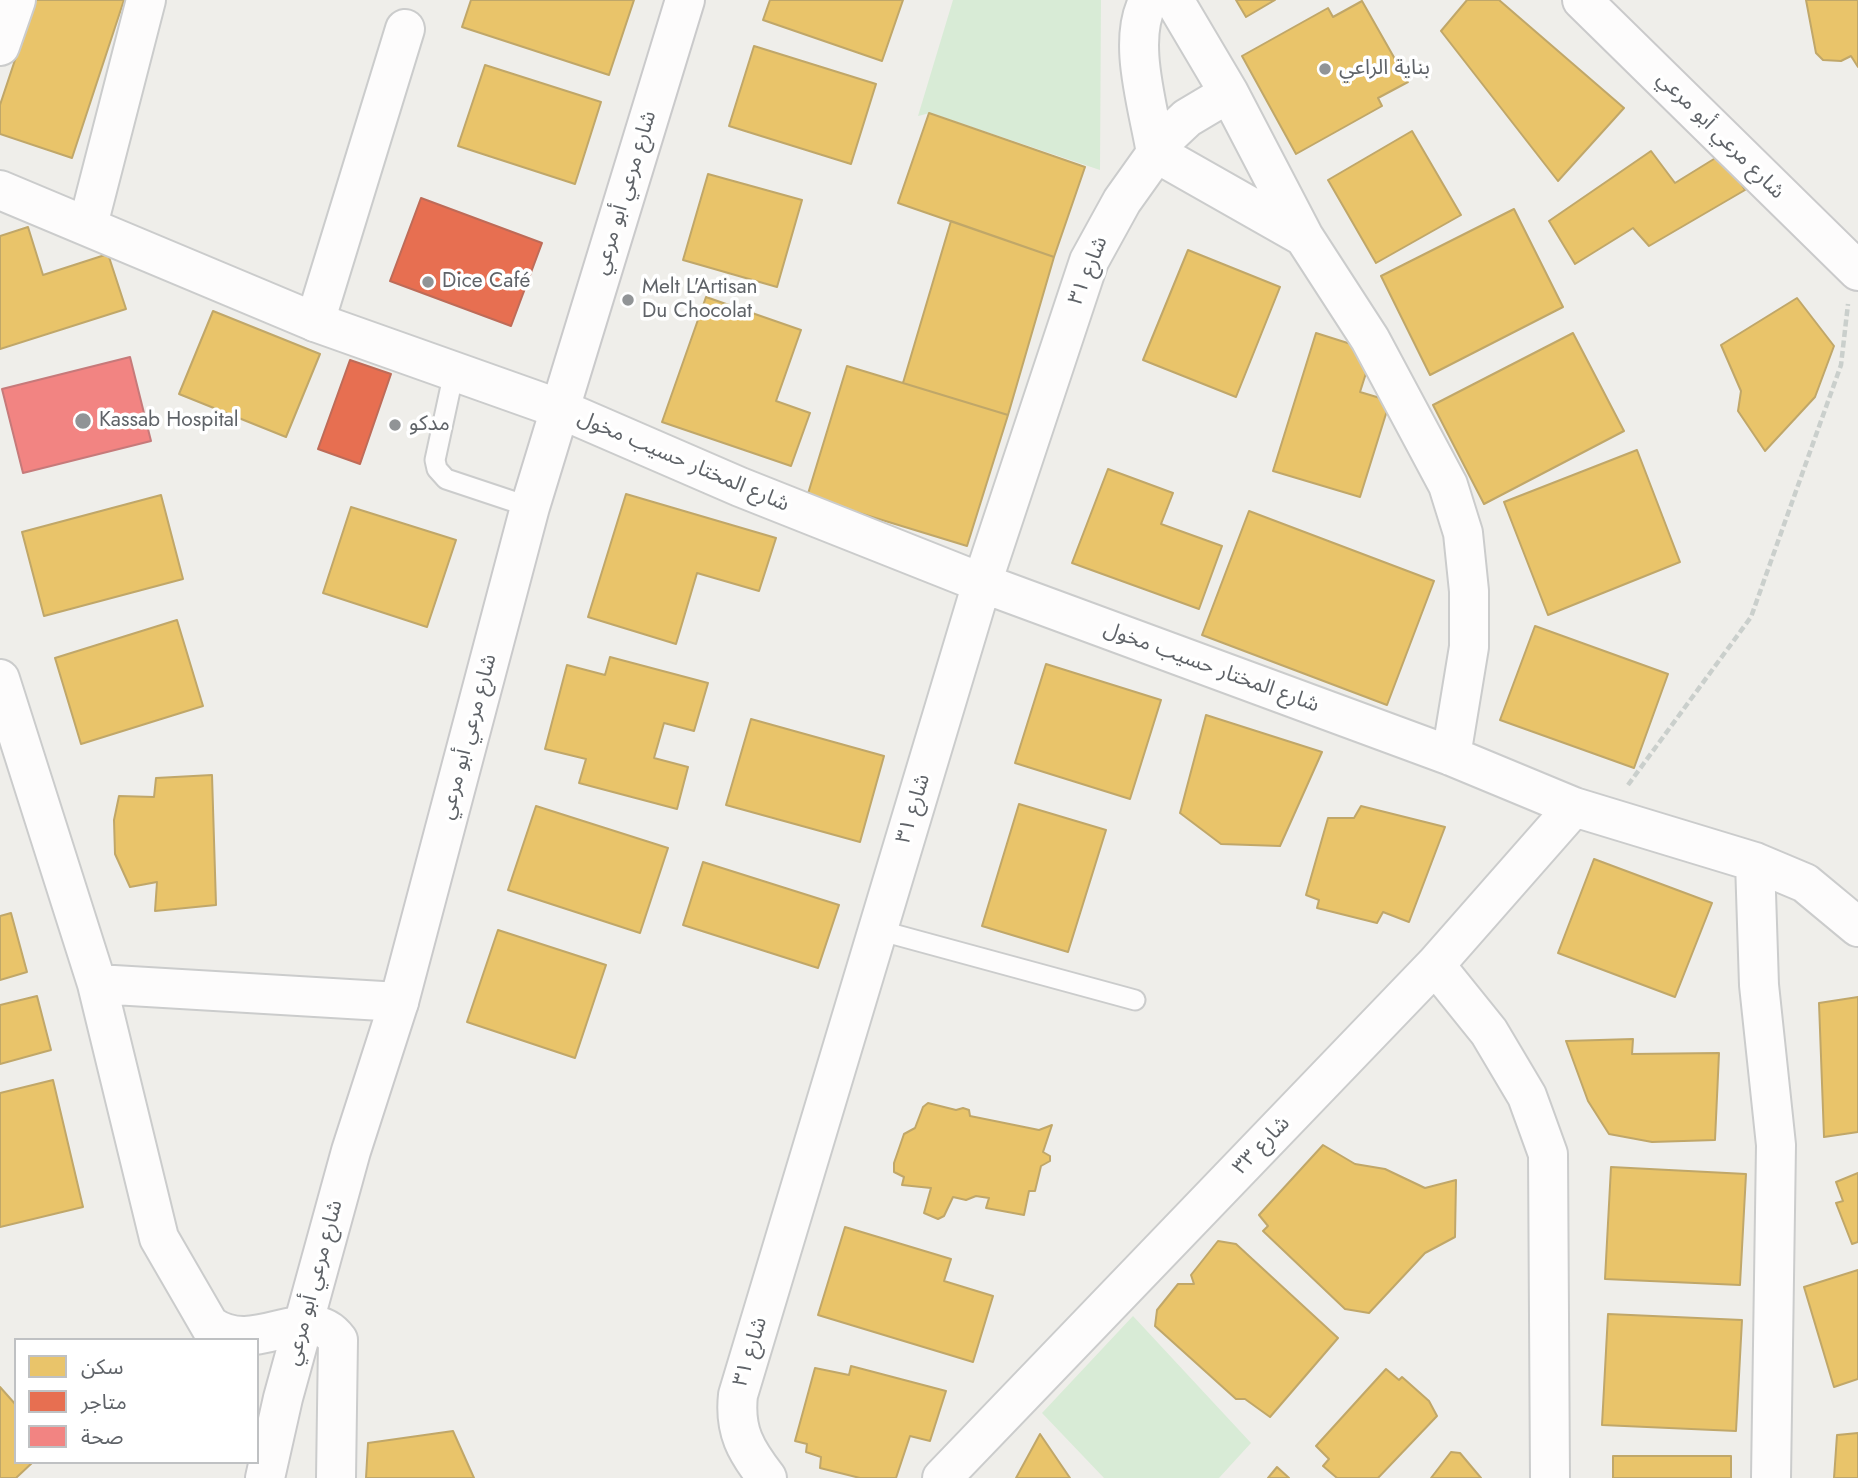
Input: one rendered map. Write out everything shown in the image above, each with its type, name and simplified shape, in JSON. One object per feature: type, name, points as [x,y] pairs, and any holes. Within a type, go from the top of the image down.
[{"type":"street","points":[[0,46],[16,0]]},
{"type":"street","points":[[88,225],[146,0]]},
{"type":"street","name":"شارع مرعي أبو مرعي","points":[[262,1453],[305,1323],[351,1151],[398,1002],[530,508],[685,0]]},
{"type":"street","points":[[1149,0],[1138,26],[1156,153],[1304,237]]},
{"type":"street","points":[[1174,0],[1229,93],[1304,237],[1370,339],[1448,485],[1463,533],[1469,591],[1469,647],[1451,756]]},
{"type":"street","name":"شارع مرعي أبو مرعي","points":[[1582,0],[1855,268]]},
{"type":"street","points":[[315,322],[405,29]]},
{"type":"street","name":"شارع ٣١","points":[[767,1478],[739,1436],[735,1415],[738,1395],[982,583],[1089,261],[1122,201],[1156,153],[1187,118],[1229,93]]},
{"type":"street","name":"شارع المختار حسيب مخول","points":[[0,190],[315,322],[560,409],[740,487],[982,583],[1451,756],[1590,812],[1755,862],[1805,883],[1858,927]]},
{"type":"street","points":[[0,679],[97,984],[159,1238],[214,1333],[240,1338],[266,1335],[305,1323],[332,1331],[338,1340],[336,1478]]},
{"type":"street","name":"شارع ٣٣","points":[[942,1478],[1435,965],[1590,812]]},
{"type":"street","points":[[1755,862],[1759,985],[1776,1145],[1771,1478]]},
{"type":"street","points":[[1435,965],[1489,1032],[1527,1096],[1548,1154],[1550,1478]]},
{"type":"street","points":[[97,984],[398,1002]]},
{"type":"lane","points":[[454,372],[435,460],[438,470],[446,479],[530,508]]},
{"type":"lane","points":[[878,930],[1135,1000]]},
{"type":"path","points":[[1590,812],[1751,617],[1841,365],[1855,268]]},
{"type":"green space","points":[[953,0],[1101,0],[1100,170],[930,113],[918,116]]},
{"type":"green space","points":[[1133,1316],[1251,1443],[1219,1478],[1104,1478],[1042,1413]]},
{"type":"building: سكن","points":[[35,0],[124,0],[72,158],[0,134],[0,105]]},
{"type":"building: سكن","points":[[471,0],[634,0],[609,75],[462,27]]},
{"type":"building: سكن","points":[[770,0],[903,0],[882,61],[763,20]]},
{"type":"building: سكن","points":[[1236,0],[1275,0],[1246,17]]},
{"type":"building: سكن","points":[[1467,0],[1499,0],[1624,108],[1558,181],[1441,31]]},
{"type":"building: سكن","points":[[1806,0],[1858,0],[1858,67],[1851,56],[1841,61],[1823,60],[1816,53]]},
{"type":"building: سكن","name":"بناية الراعي","points":[[1362,1],[1408,82],[1378,98],[1382,106],[1296,154],[1242,56],[1328,8],[1333,17]]},
{"type":"building: سكن","points":[[754,46],[876,84],[851,164],[729,126]]},
{"type":"building: سكن","points":[[485,65],[601,102],[575,184],[458,146]]},
{"type":"building: سكن","points":[[929,113],[1085,167],[1054,257],[898,203]]},
{"type":"building: سكن","points":[[1412,131],[1461,215],[1376,263],[1328,180]]},
{"type":"building: سكن","points":[[1651,151],[1675,183],[1722,154],[1745,190],[1649,246],[1633,228],[1575,264],[1549,221]]},
{"type":"building: سكن","points":[[708,174],[802,200],[777,287],[683,260]]},
{"type":"building: سكن","points":[[1514,209],[1563,307],[1430,375],[1381,276]]},
{"type":"building: سكن","points":[[951,221],[1054,257],[1008,415],[903,383]]},
{"type":"building: سكن","points":[[28,227],[43,275],[108,254],[126,309],[0,349],[0,236]]},
{"type":"building: سكن","points":[[1188,250],[1280,287],[1236,397],[1143,360]]},
{"type":"building: سكن","points":[[706,297],[801,330],[776,401],[810,413],[791,466],[662,422]]},
{"type":"building: سكن","points":[[1797,298],[1834,346],[1815,397],[1765,451],[1738,411],[1741,391],[1721,345]]},
{"type":"building: سكن","points":[[213,311],[320,354],[286,437],[179,394]]},
{"type":"building: سكن","points":[[1316,333],[1373,351],[1360,392],[1390,401],[1360,497],[1273,471]]},
{"type":"building: سكن","points":[[1573,333],[1624,431],[1484,504],[1433,405]]},
{"type":"building: سكن","points":[[847,366],[1008,415],[967,546],[807,497]]},
{"type":"building: سكن","points":[[1637,450],[1680,562],[1548,615],[1504,502]]},
{"type":"building: سكن","points":[[1108,469],[1173,493],[1161,524],[1222,546],[1199,609],[1072,563]]},
{"type":"building: سكن","points":[[626,494],[776,538],[759,591],[697,573],[676,644],[588,617]]},
{"type":"building: سكن","points":[[161,495],[183,579],[44,616],[22,532]]},
{"type":"building: سكن","points":[[351,507],[456,540],[427,627],[323,593]]},
{"type":"building: سكن","points":[[1249,511],[1434,581],[1387,705],[1202,635]]},
{"type":"building: سكن","points":[[177,620],[203,706],[81,744],[55,658]]},
{"type":"building: سكن","points":[[1535,626],[1668,674],[1634,768],[1500,720]]},
{"type":"building: سكن","points":[[610,657],[708,683],[694,731],[664,723],[654,758],[688,767],[677,809],[579,783],[586,759],[545,749],[567,665],[605,675]]},
{"type":"building: سكن","points":[[1046,664],[1161,700],[1130,799],[1015,763]]},
{"type":"building: سكن","points":[[1206,715],[1322,752],[1280,846],[1221,844],[1180,813]]},
{"type":"building: سكن","points":[[751,719],[884,756],[860,842],[726,805]]},
{"type":"building: سكن","points":[[212,775],[216,905],[155,911],[157,882],[130,887],[115,854],[114,820],[119,796],[154,797],[156,778]]},
{"type":"building: سكن","points":[[1019,804],[1106,830],[1068,952],[982,926]]},
{"type":"building: سكن","points":[[536,806],[668,848],[640,933],[508,890]]},
{"type":"building: سكن","points":[[1361,806],[1445,827],[1409,922],[1383,912],[1377,923],[1317,908],[1319,900],[1306,895],[1328,818],[1354,818]]},
{"type":"building: سكن","points":[[1594,859],[1712,903],[1675,997],[1558,953]]},
{"type":"building: سكن","points":[[703,862],[839,905],[818,968],[683,925]]},
{"type":"building: سكن","points":[[11,913],[27,972],[0,980],[0,916]]},
{"type":"building: سكن","points":[[498,930],[606,965],[575,1058],[467,1022]]},
{"type":"building: سكن","points":[[37,996],[51,1050],[0,1064],[0,1005]]},
{"type":"building: سكن","points":[[1858,997],[1858,1132],[1824,1137],[1819,1003]]},
{"type":"building: سكن","points":[[1633,1039],[1632,1054],[1719,1053],[1715,1140],[1652,1142],[1609,1134],[1588,1101],[1566,1041]]},
{"type":"building: سكن","points":[[53,1080],[83,1207],[0,1227],[0,1093]]},
{"type":"building: سكن","points":[[928,1103],[956,1110],[963,1108],[969,1110],[970,1116],[1039,1130],[1052,1125],[1043,1152],[1050,1156],[1050,1161],[1041,1166],[1035,1191],[1029,1191],[1024,1215],[986,1208],[989,1198],[976,1196],[966,1200],[953,1197],[944,1216],[938,1219],[924,1213],[931,1188],[902,1185],[904,1177],[894,1172],[894,1163],[904,1134],[915,1128],[923,1107]]},
{"type":"building: سكن","points":[[1323,1145],[1355,1164],[1385,1169],[1425,1188],[1456,1180],[1455,1237],[1425,1253],[1369,1313],[1345,1309],[1263,1231],[1268,1226],[1259,1215]]},
{"type":"building: سكن","points":[[1611,1167],[1746,1174],[1740,1285],[1605,1279]]},
{"type":"building: سكن","points":[[1858,1173],[1858,1242],[1852,1244],[1836,1203],[1843,1201],[1836,1182]]},
{"type":"building: سكن","points":[[845,1227],[951,1259],[944,1281],[993,1296],[973,1362],[818,1315]]},
{"type":"building: سكن","points":[[1218,1241],[1236,1244],[1338,1338],[1270,1417],[1245,1399],[1236,1399],[1155,1326],[1157,1310],[1178,1284],[1194,1284],[1191,1275]]},
{"type":"building: سكن","points":[[1858,1270],[1858,1379],[1834,1387],[1804,1287]]},
{"type":"building: سكن","points":[[1608,1314],[1742,1320],[1736,1431],[1602,1425]]},
{"type":"building: سكن","points":[[851,1366],[946,1391],[930,1441],[910,1436],[896,1478],[860,1478],[820,1468],[821,1457],[806,1452],[807,1444],[795,1441],[815,1368],[849,1375]]},
{"type":"building: سكن","points":[[1386,1369],[1399,1380],[1402,1377],[1429,1401],[1437,1416],[1378,1478],[1337,1478],[1323,1466],[1329,1459],[1316,1446]]},
{"type":"building: سكن","points":[[0,1387],[14,1403],[14,1464],[31,1464],[16,1478],[0,1478]]},
{"type":"building: سكن","points":[[453,1431],[474,1478],[366,1478],[368,1443]]},
{"type":"building: سكن","points":[[1858,1433],[1858,1478],[1834,1478],[1837,1435]]},
{"type":"building: سكن","points":[[1040,1434],[1070,1478],[1016,1478]]},
{"type":"building: سكن","points":[[1451,1452],[1460,1453],[1481,1478],[1431,1478]]},
{"type":"building: سكن","points":[[1613,1456],[1731,1456],[1731,1478],[1613,1478]]},
{"type":"building: سكن","points":[[1277,1467],[1289,1478],[1268,1478]]},
{"type":"building: متاجر","points":[[421,198],[542,243],[511,326],[390,281]]},
{"type":"building: متاجر","points":[[350,360],[391,374],[360,464],[318,449]]},
{"type":"building: صحة","points":[[130,357],[151,441],[23,473],[2,389]]},
{"type":"place","name":"بناية الراعي","points":[[1325,69]]},
{"type":"place","name":"Dice Café","points":[[428,282]]},
{"type":"place","name":"Melt L'Artisan Du Chocolat","points":[[628,300]]},
{"type":"place","name":"Kassab Hospital","points":[[83,421]]},
{"type":"place","name":"مدكو","points":[[395,425]]}]
